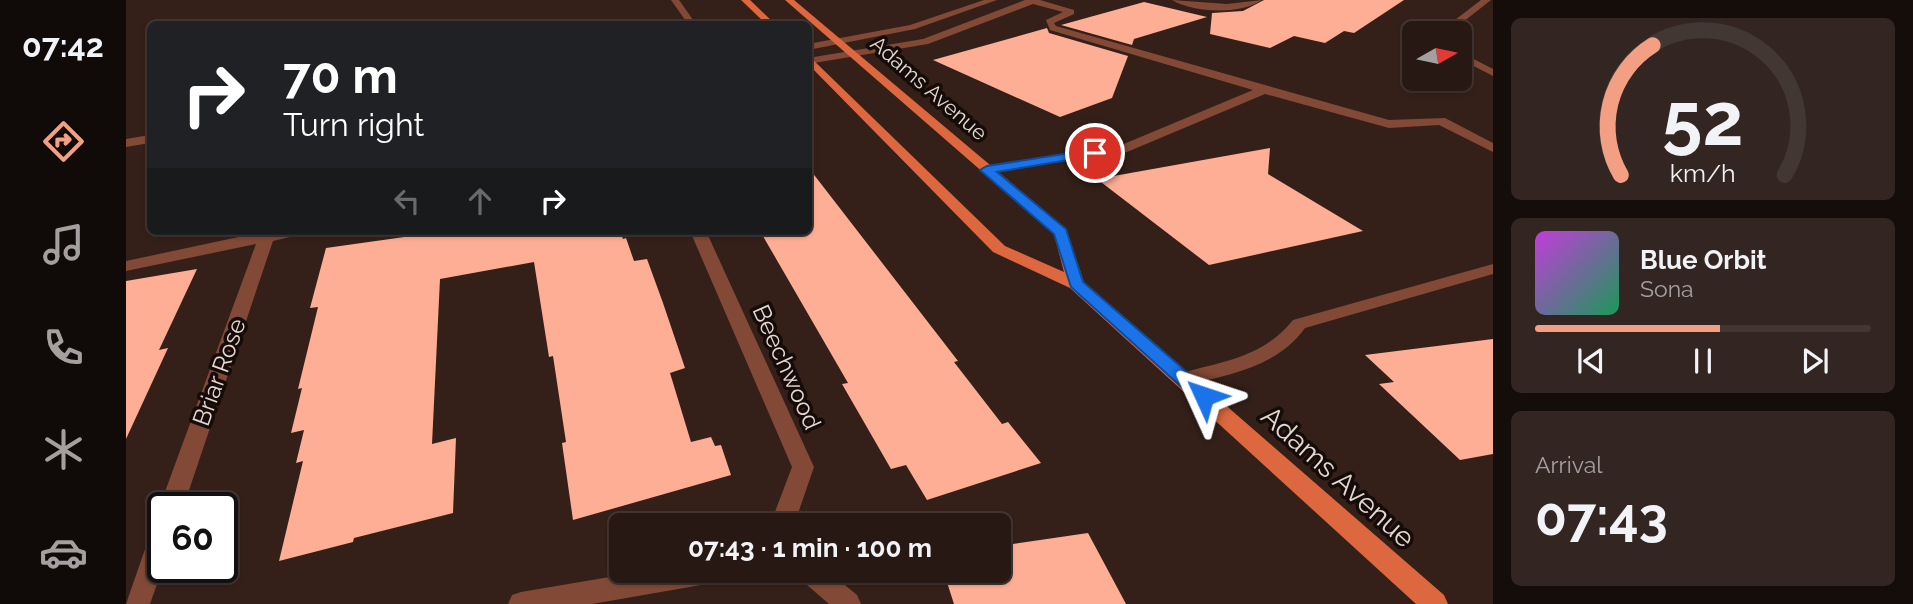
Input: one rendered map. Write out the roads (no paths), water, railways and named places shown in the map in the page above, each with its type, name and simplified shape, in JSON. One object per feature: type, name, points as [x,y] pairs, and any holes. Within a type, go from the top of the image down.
[{"type":"main road","points":[[745,0],[768,21]]},
{"type":"main road","name":"Adams Avenue","points":[[789,0],[1061,232],[1076,284]]},
{"type":"main road","name":"Adams Avenue","points":[[812,59],[999,250],[1076,284],[1435,604]]},
{"type":"street","points":[[675,0],[690,21]]},
{"type":"street","points":[[812,55],[838,42],[912,27],[993,0]]},
{"type":"street","points":[[812,56],[853,55],[925,42],[1033,0],[1071,12],[1051,19],[1049,25],[1054,28],[1389,124],[1441,121],[1493,148]]},
{"type":"street","points":[[1176,0],[1221,7],[1258,0]]},
{"type":"street","points":[[1459,21],[1487,0]]},
{"type":"street","points":[[1472,61],[1493,72]]},
{"type":"street","points":[[987,170],[1122,149],[1264,90]]},
{"type":"street","points":[[126,143],[147,140]]},
{"type":"street","points":[[126,265],[273,235]]},
{"type":"street","name":"Beechwood","points":[[700,235],[803,467],[786,513]]},
{"type":"street","name":"Briar Rose","points":[[177,492],[267,236]]},
{"type":"street","points":[[1184,379],[1272,353],[1290,339],[1299,324],[1493,269]]},
{"type":"street","points":[[137,604],[147,576]]},
{"type":"street","points":[[521,604],[646,583]]},
{"type":"street","points":[[823,583],[848,604]]}]
